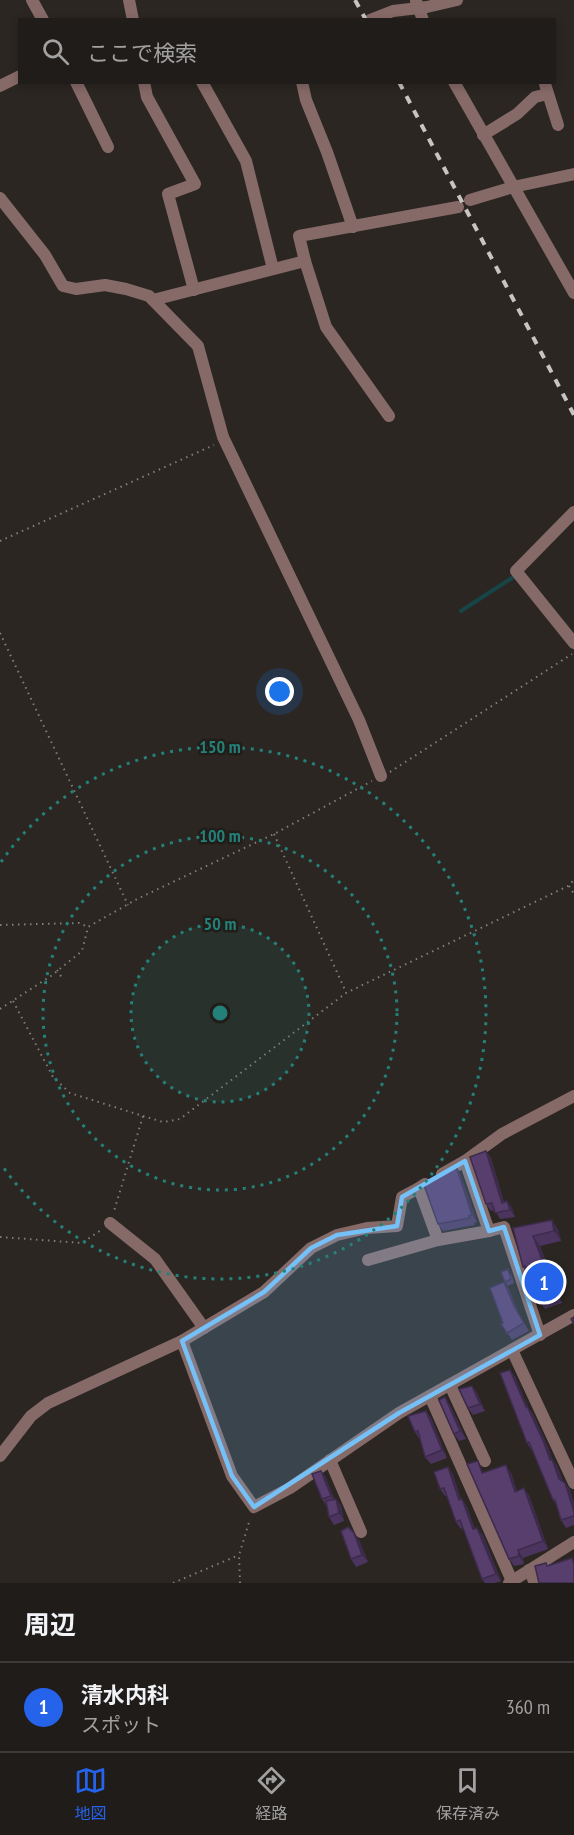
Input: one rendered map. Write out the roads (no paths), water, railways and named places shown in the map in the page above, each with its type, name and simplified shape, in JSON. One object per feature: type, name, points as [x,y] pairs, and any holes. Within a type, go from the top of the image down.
[{"type":"street","points":[[32,0],[42,18]]},
{"type":"street","points":[[129,0],[133,18]]},
{"type":"street","points":[[375,18],[393,11],[418,9],[457,0]]},
{"type":"street","points":[[0,86],[18,77]]},
{"type":"street","points":[[77,84],[108,147]]},
{"type":"street","points":[[144,84],[147,97],[195,184],[168,194],[194,290]]},
{"type":"street","points":[[203,84],[246,161],[273,269]]},
{"type":"street","points":[[302,84],[306,100],[353,227]]},
{"type":"street","points":[[455,84],[574,293]]},
{"type":"street","points":[[483,135],[517,114],[546,89],[558,125]]},
{"type":"street","points":[[470,200],[513,187],[574,174]]},
{"type":"street","points":[[0,198],[45,255],[63,286],[76,290],[105,285],[149,296],[198,346],[225,440],[359,720],[381,776]]},
{"type":"street","points":[[389,416],[326,327],[299,236],[458,207]]},
{"type":"street","points":[[153,300],[305,261]]},
{"type":"street","points":[[574,512],[516,571],[574,643]]},
{"type":"street","points":[[0,1456],[31,1416],[48,1403],[182,1341],[264,1292],[311,1248],[337,1234],[367,1228],[397,1226],[402,1197],[465,1161],[502,1134],[574,1096]]},
{"type":"street","points":[[465,1161],[489,1231]]},
{"type":"street","points":[[419,1188],[438,1240]]},
{"type":"street","points":[[110,1223],[155,1259],[204,1328]]},
{"type":"street","points":[[368,1260],[438,1240],[504,1227],[540,1335]]},
{"type":"street","points":[[182,1341],[232,1476],[254,1508],[290,1488],[399,1413],[574,1315]]},
{"type":"street","points":[[512,1350],[574,1483]]},
{"type":"street","points":[[450,1385],[485,1461]]},
{"type":"street","points":[[430,1396],[510,1582],[574,1542]]},
{"type":"street","points":[[330,1460],[359,1528],[344,1530]]},
{"type":"street","points":[[529,1570],[536,1583]]},
{"type":"waterway","points":[[461,611],[515,576]]},
{"type":"railway","points":[[355,0],[365,18]]},
{"type":"railway","points":[[400,84],[574,415]]},
{"type":"place","name":"清水内科","points":[[544,1282]]}]
